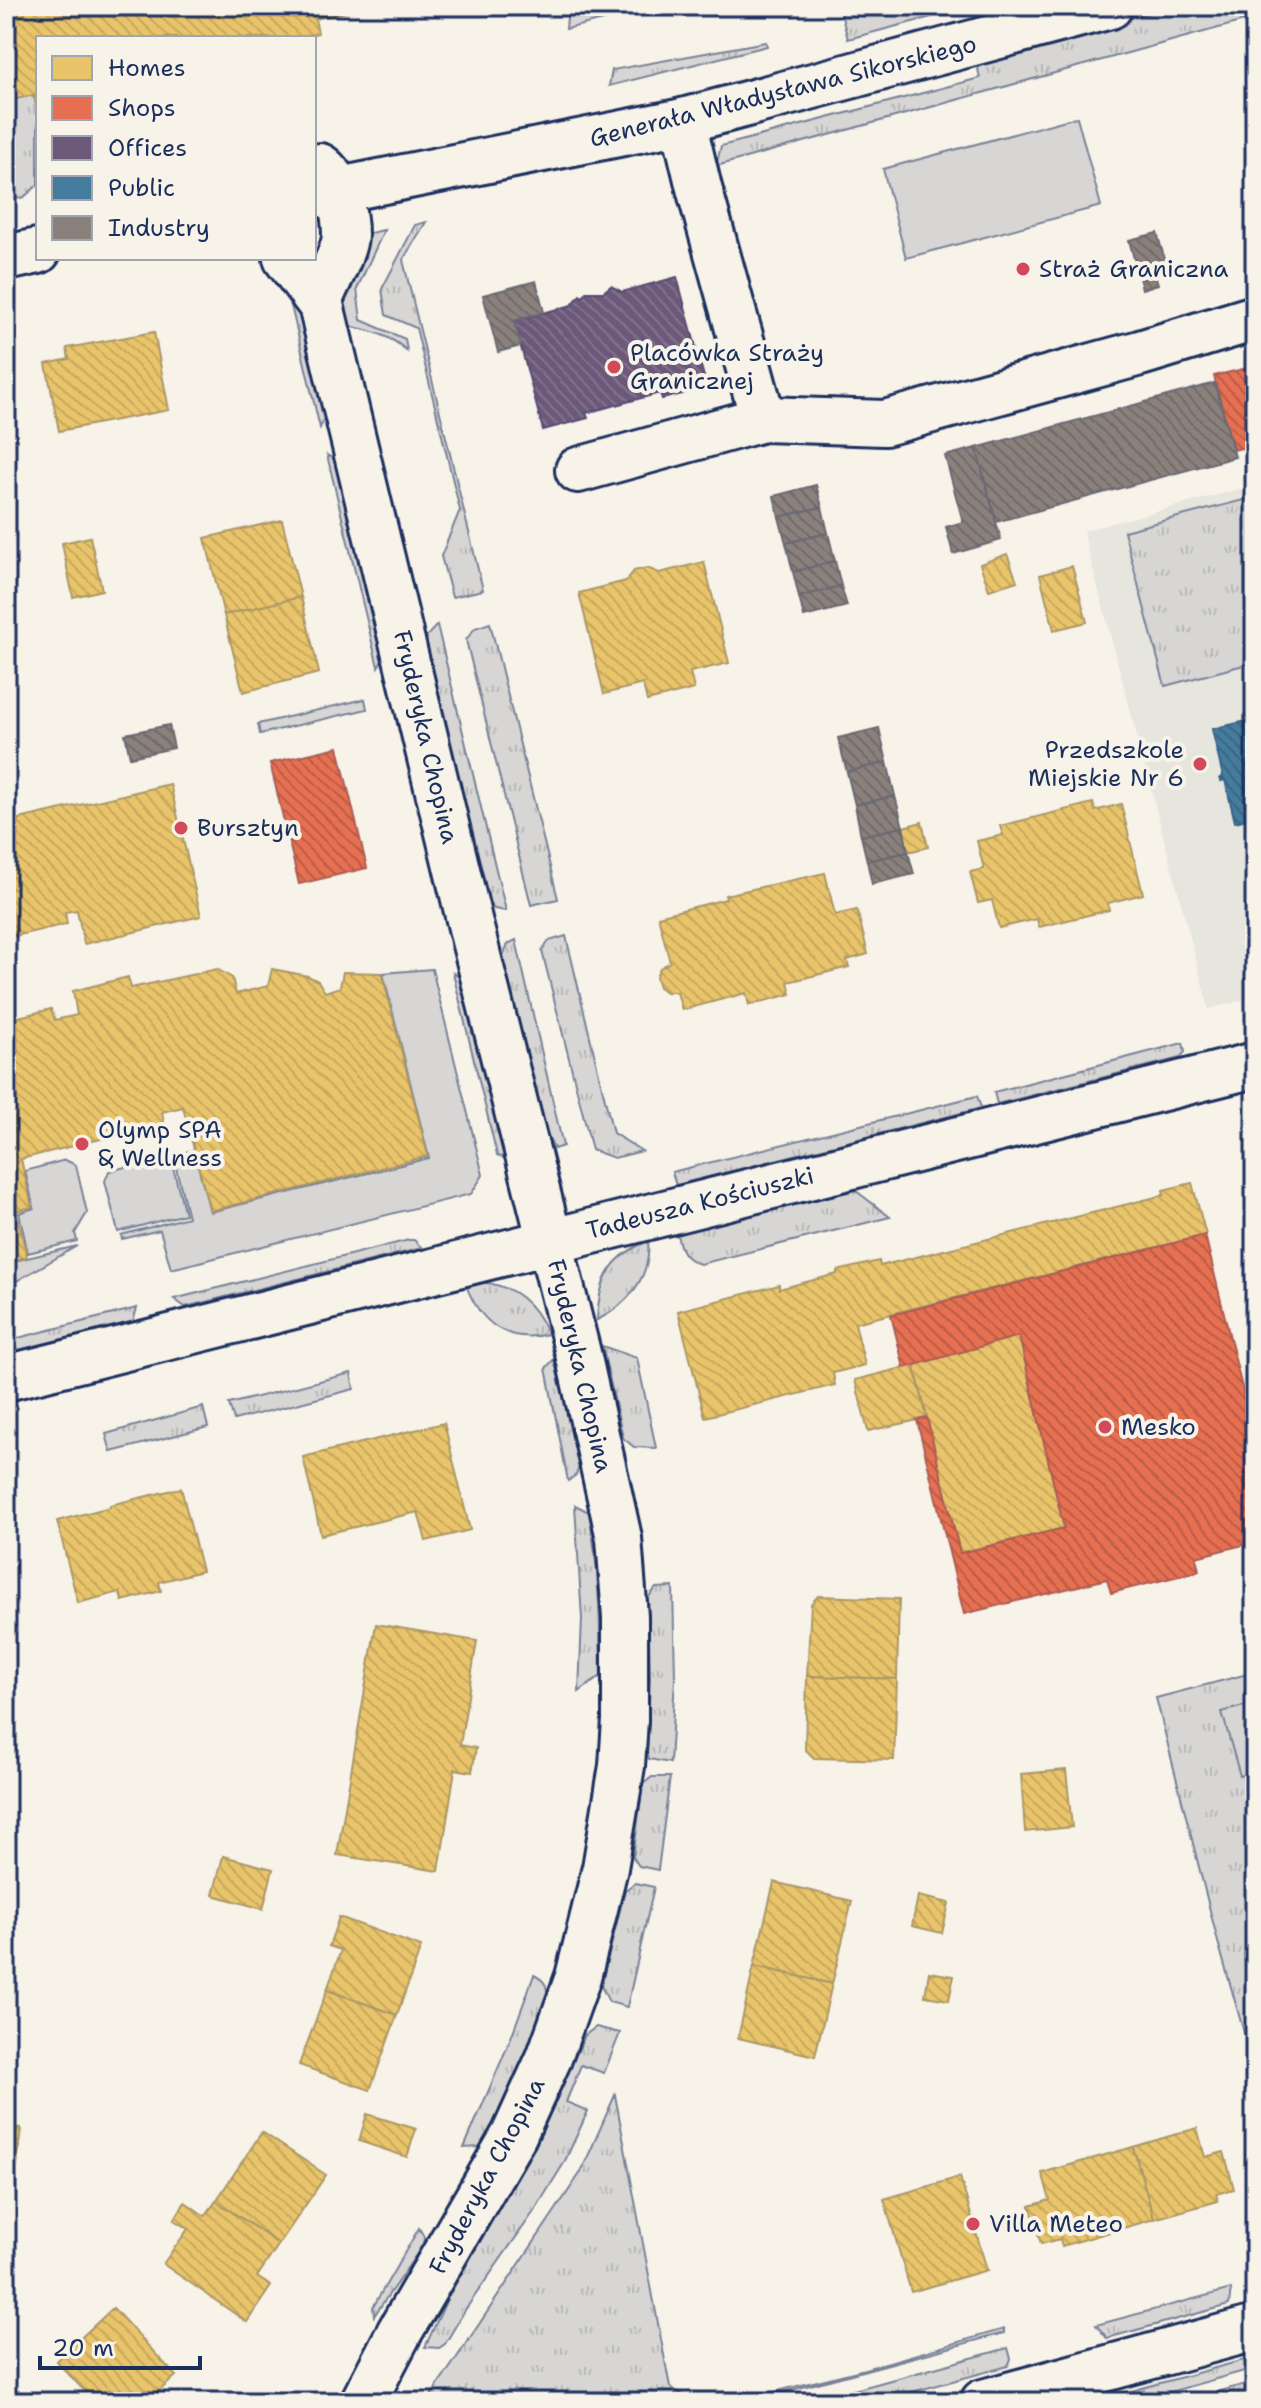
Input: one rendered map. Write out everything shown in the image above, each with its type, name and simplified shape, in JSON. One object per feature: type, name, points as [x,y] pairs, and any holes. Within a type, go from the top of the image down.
[{"type":"street","name":"Generała Władysława Sikorskiego","points":[[322,183],[683,121],[1110,6]]},
{"type":"street","points":[[683,121],[763,419]]},
{"type":"street","points":[[320,300],[345,237],[322,183]]},
{"type":"street","points":[[6,258],[36,251]]},
{"type":"street","name":"Fryderyka Chopina","points":[[288,260],[320,300],[609,1487],[622,1565],[625,1720],[614,1819],[596,1913],[578,1977],[532,2099],[493,2175],[396,2338],[363,2402]]},
{"type":"street","points":[[578,470],[763,419],[885,423],[1255,318]]},
{"type":"street","name":"Tadeusza Kościuszki","points":[[6,1378],[1255,1065]]},
{"type":"street","points":[[983,2402],[1255,2328]]},
{"type":"shaded area","name":"Przedszkole Miejskie Nr 6","points":[[1255,485],[1255,997],[1209,1009],[1083,531]]},
{"type":"green space","points":[[568,6],[660,6],[566,29]]},
{"type":"green space","points":[[839,6],[973,6],[848,39]]},
{"type":"green space","points":[[1174,6],[1255,6],[1255,18],[716,166],[721,146],[980,78],[976,60]]},
{"type":"green space","points":[[766,42],[767,46],[609,86],[612,70]]},
{"type":"green space","points":[[33,95],[36,102],[36,187],[24,197],[6,201],[6,101]]},
{"type":"green space","points":[[1077,117],[1101,206],[906,258],[883,169]]},
{"type":"green space","points":[[426,222],[403,260],[483,590],[452,597],[441,556],[460,510],[416,328],[386,315],[382,289],[415,225]]},
{"type":"green space","points":[[384,230],[357,289],[361,320],[405,339],[407,351],[386,337],[347,325],[344,313],[345,289],[365,234]]},
{"type":"green space","points":[[284,276],[298,300],[326,415],[320,428]]},
{"type":"green space","points":[[327,455],[336,460],[384,657],[378,667]]},
{"type":"green space","points":[[1255,497],[1255,662],[1165,686],[1124,531]]},
{"type":"green space","points":[[490,623],[558,899],[531,905],[466,640],[475,628]]},
{"type":"green space","points":[[437,625],[506,911],[494,909],[488,902],[430,671],[424,639]]},
{"type":"green space","points":[[365,699],[367,709],[260,734],[258,724]]},
{"type":"green space","points":[[566,936],[613,1133],[642,1151],[614,1158],[592,1150],[542,951],[549,941]]},
{"type":"green space","points":[[516,940],[563,1146],[554,1149],[542,1122],[501,960],[508,944]]},
{"type":"green space","points":[[432,969],[483,1175],[471,1194],[171,1269],[160,1230],[122,1239],[121,1235],[188,1217],[173,1155],[194,1150],[210,1212],[429,1158],[383,973]]},
{"type":"green space","points":[[453,973],[464,979],[507,1160],[497,1155]]},
{"type":"green space","points":[[1183,1043],[1185,1052],[1180,1058],[997,1104],[994,1092]]},
{"type":"green space","points":[[977,1096],[981,1108],[676,1185],[672,1172]]},
{"type":"green space","points":[[170,1156],[185,1214],[118,1232],[105,1181],[109,1171]]},
{"type":"green space","points":[[65,1160],[76,1165],[87,1213],[75,1233],[77,1241],[28,1253],[19,1213],[34,1208],[25,1171]]},
{"type":"green space","points":[[855,1190],[890,1217],[700,1264],[686,1257],[680,1245],[677,1234]]},
{"type":"green space","points":[[414,1240],[422,1248],[185,1307],[174,1299]]},
{"type":"green space","points":[[648,1241],[642,1278],[618,1307],[597,1320],[600,1293],[609,1271],[624,1254]]},
{"type":"green space","points":[[77,1246],[8,1286],[14,1309],[6,1311],[6,1263]]},
{"type":"green space","points":[[479,1282],[503,1287],[522,1298],[536,1313],[548,1334],[520,1336],[497,1328],[479,1310],[466,1285]]},
{"type":"green space","points":[[137,1308],[133,1322],[6,1353],[6,1341]]},
{"type":"green space","points":[[602,1346],[637,1358],[656,1448],[634,1447],[623,1438]]},
{"type":"green space","points":[[554,1359],[580,1464],[576,1475],[568,1481],[546,1368]]},
{"type":"green space","points":[[351,1373],[354,1389],[234,1420],[229,1404]]},
{"type":"green space","points":[[203,1407],[208,1427],[111,1452],[106,1434]]},
{"type":"green space","points":[[575,1505],[589,1512],[597,1573],[601,1655],[601,1676],[579,1692],[582,1619]]},
{"type":"green space","points":[[673,1587],[675,1678],[670,1763],[649,1759],[647,1753],[650,1677],[648,1598],[656,1588]]},
{"type":"green space","points":[[1255,1672],[1255,2071],[1218,1942],[1156,1698]]},
{"type":"green space","points":[[1255,1703],[1255,1771],[1240,1776],[1222,1712]]},
{"type":"green space","points":[[652,1777],[670,1777],[658,1870],[639,1866],[633,1857],[643,1784]]},
{"type":"green space","points":[[635,1883],[654,1887],[627,2007],[609,2002],[601,1986],[625,1890]]},
{"type":"green space","points":[[534,1975],[547,1987],[542,2014],[484,2143],[479,2147],[464,2148],[509,2043]]},
{"type":"green space","points":[[596,2027],[620,2033],[604,2073],[581,2065],[566,2102],[588,2111],[564,2163],[445,2344],[439,2348],[425,2347],[448,2297],[536,2145],[585,2035]]},
{"type":"green space","points":[[615,2095],[670,2387],[695,2402],[427,2402],[581,2172]]},
{"type":"green space","points":[[419,2228],[424,2237],[423,2245],[374,2316],[373,2307]]},
{"type":"green space","points":[[1231,2289],[1229,2305],[1107,2338],[1096,2325]]},
{"type":"green space","points":[[1004,2329],[1004,2333],[747,2402],[734,2402],[865,2369]]},
{"type":"green space","points":[[1008,2348],[1011,2359],[1008,2366],[875,2402],[810,2402]]},
{"type":"green space","points":[[1255,2357],[1255,2368],[1155,2396],[1151,2402],[1091,2402]]},
{"type":"green space","points":[[1255,2381],[1255,2402],[1183,2402]]},
{"type":"building: Homes","points":[[6,6],[372,6],[315,19],[318,33],[304,36],[36,36],[36,107],[34,95],[6,101]]},
{"type":"building: Homes","points":[[154,332],[169,410],[59,431],[46,364],[69,359],[67,348]]},
{"type":"building: Homes","points":[[282,520],[301,597],[224,615],[205,538]]},
{"type":"building: Homes","points":[[90,537],[102,590],[73,597],[62,543]]},
{"type":"building: Homes","points":[[1007,554],[1017,581],[989,590],[980,564]]},
{"type":"building: Homes","points":[[704,562],[729,663],[690,672],[694,689],[647,701],[643,684],[604,694],[579,593],[626,581],[634,571],[647,568],[659,573]]},
{"type":"building: Homes","points":[[1072,566],[1087,622],[1054,630],[1040,575]]},
{"type":"building: Homes","points":[[301,597],[319,673],[243,692],[224,615]]},
{"type":"building: Homes","points":[[170,784],[201,916],[84,944],[77,910],[65,912],[67,924],[6,938],[6,822]]},
{"type":"building: Homes","points":[[1093,803],[1095,811],[1121,804],[1143,894],[1108,903],[1109,910],[1039,927],[1037,919],[999,928],[992,900],[978,903],[970,872],[984,869],[977,841],[1003,835],[1000,826]]},
{"type":"building: Homes","points":[[922,822],[928,847],[908,852],[903,827]]},
{"type":"building: Homes","points":[[825,873],[835,915],[857,910],[868,954],[847,960],[849,967],[788,982],[791,994],[749,1005],[746,993],[682,1010],[677,992],[666,992],[659,987],[656,977],[660,968],[670,962],[658,916],[726,899],[725,895]]},
{"type":"building: Homes","points":[[217,969],[232,978],[236,994],[268,986],[272,969],[308,976],[318,981],[325,992],[340,987],[343,972],[382,973],[428,1156],[210,1211],[183,1107],[162,1112],[164,1123],[21,1159],[32,1207],[16,1211],[27,1257],[6,1262],[6,1020],[51,1009],[55,1020],[77,1015],[73,991],[128,977],[131,988]]},
{"type":"building: Homes","points":[[1192,1183],[1206,1235],[855,1323],[865,1365],[833,1373],[835,1385],[705,1417],[678,1311],[779,1285],[779,1289],[879,1261],[880,1266],[1164,1195],[1163,1190]]},
{"type":"building: Homes","points":[[1019,1336],[1064,1528],[960,1553],[914,1364]]},
{"type":"building: Homes","points":[[914,1365],[927,1418],[868,1431],[855,1380]]},
{"type":"building: Homes","points":[[444,1423],[470,1530],[426,1541],[418,1512],[321,1535],[303,1457]]},
{"type":"building: Homes","points":[[181,1488],[202,1571],[159,1582],[161,1591],[122,1601],[120,1592],[78,1603],[57,1521]]},
{"type":"building: Homes","points":[[818,1596],[899,1599],[897,1679],[807,1676],[811,1604]]},
{"type":"building: Homes","points":[[376,1624],[477,1641],[460,1745],[476,1748],[472,1772],[455,1769],[439,1871],[337,1855]]},
{"type":"building: Homes","points":[[807,1676],[897,1679],[894,1760],[814,1758],[805,1749]]},
{"type":"building: Homes","points":[[1066,1770],[1072,1827],[1025,1832],[1021,1774]]},
{"type":"building: Homes","points":[[6,1851],[14,1852],[6,1945]]},
{"type":"building: Homes","points":[[223,1856],[273,1869],[263,1909],[213,1895]]},
{"type":"building: Homes","points":[[774,1882],[852,1901],[832,1984],[754,1966]]},
{"type":"building: Homes","points":[[918,1896],[949,1903],[942,1933],[912,1926]]},
{"type":"building: Homes","points":[[339,1917],[421,1947],[397,2015],[327,1990],[341,1950],[329,1946]]},
{"type":"building: Homes","points":[[754,1966],[832,1984],[815,2056],[738,2038]]},
{"type":"building: Homes","points":[[929,1972],[954,1976],[949,2000],[925,1996]]},
{"type":"building: Homes","points":[[327,1990],[397,2015],[370,2090],[299,2065]]},
{"type":"building: Homes","points":[[367,2114],[416,2129],[407,2157],[359,2141]]},
{"type":"building: Homes","points":[[6,2127],[21,2128],[17,2165],[6,2164]]},
{"type":"building: Homes","points":[[1197,2128],[1205,2157],[1224,2152],[1234,2189],[1216,2194],[1218,2201],[1154,2219],[1133,2147]]},
{"type":"building: Homes","points":[[262,2132],[326,2175],[279,2244],[216,2201]]},
{"type":"building: Homes","points":[[1133,2147],[1154,2219],[1062,2246],[1060,2239],[1041,2244],[1030,2206],[1050,2200],[1042,2173]]},
{"type":"building: Homes","points":[[960,2177],[987,2270],[911,2292],[884,2199]]},
{"type":"building: Homes","points":[[216,2201],[279,2244],[257,2277],[271,2286],[247,2322],[163,2264],[188,2229],[174,2220],[185,2202],[205,2216]]},
{"type":"building: Homes","points":[[113,2308],[176,2376],[147,2402],[95,2402],[56,2361]]},
{"type":"building: Shops","points":[[1255,366],[1255,445],[1233,450],[1214,376]]},
{"type":"building: Shops","points":[[338,747],[367,868],[299,884],[270,763]]},
{"type":"building: Shops","points":[[1205,1235],[1255,1441],[1255,1542],[1196,1557],[1199,1571],[1111,1593],[1107,1579],[964,1614],[917,1420],[927,1418],[960,1553],[1064,1528],[1019,1336],[904,1368],[891,1315]]},
{"type":"building: Offices","name":"Placówka Straży Granicznej","points":[[677,277],[707,388],[662,399],[660,393],[586,413],[588,418],[543,430],[514,321],[572,305],[586,292],[603,292],[611,286],[622,292]]},
{"type":"building: Public","points":[[1255,719],[1255,817],[1235,822],[1225,780],[1221,781],[1220,778],[1223,777],[1212,729]]},
{"type":"building: Industry","points":[[1157,233],[1167,267],[1154,271],[1158,284],[1142,289],[1129,240]]},
{"type":"building: Industry","points":[[536,281],[544,312],[514,321],[521,346],[498,352],[483,295]]},
{"type":"building: Industry","points":[[1215,383],[1235,457],[996,522],[976,448]]},
{"type":"building: Industry","points":[[976,448],[1001,540],[953,554],[946,527],[963,522],[945,456]]},
{"type":"building: Industry","points":[[816,485],[822,507],[779,517],[774,496]]},
{"type":"building: Industry","points":[[822,507],[828,533],[786,543],[779,517]]},
{"type":"building: Industry","points":[[828,533],[835,561],[793,572],[786,543]]},
{"type":"building: Industry","points":[[835,561],[841,586],[799,597],[793,572]]},
{"type":"building: Industry","points":[[841,586],[847,606],[804,617],[799,597]]},
{"type":"building: Industry","points":[[169,725],[174,748],[130,757],[125,734]]},
{"type":"building: Industry","points":[[879,728],[887,762],[847,772],[838,738]]},
{"type":"building: Industry","points":[[887,762],[895,796],[855,805],[847,772]]},
{"type":"building: Industry","points":[[895,796],[903,827],[861,836],[855,805]]},
{"type":"building: Industry","points":[[903,827],[908,852],[867,861],[861,836]]},
{"type":"building: Industry","points":[[908,852],[914,874],[872,884],[867,861]]},
{"type":"place","name":"Straż Graniczna","points":[[1023,269]]},
{"type":"place","name":"Placówka Straży Granicznej","points":[[614,367]]},
{"type":"place","name":"Przedszkole Miejskie Nr 6","points":[[1200,764]]},
{"type":"place","name":"Bursztyn","points":[[181,828]]},
{"type":"place","name":"Olymp SPA & Wellness","points":[[82,1144]]},
{"type":"place","name":"Mesko","points":[[1105,1427]]},
{"type":"place","name":"Villa Meteo","points":[[973,2224]]}]
